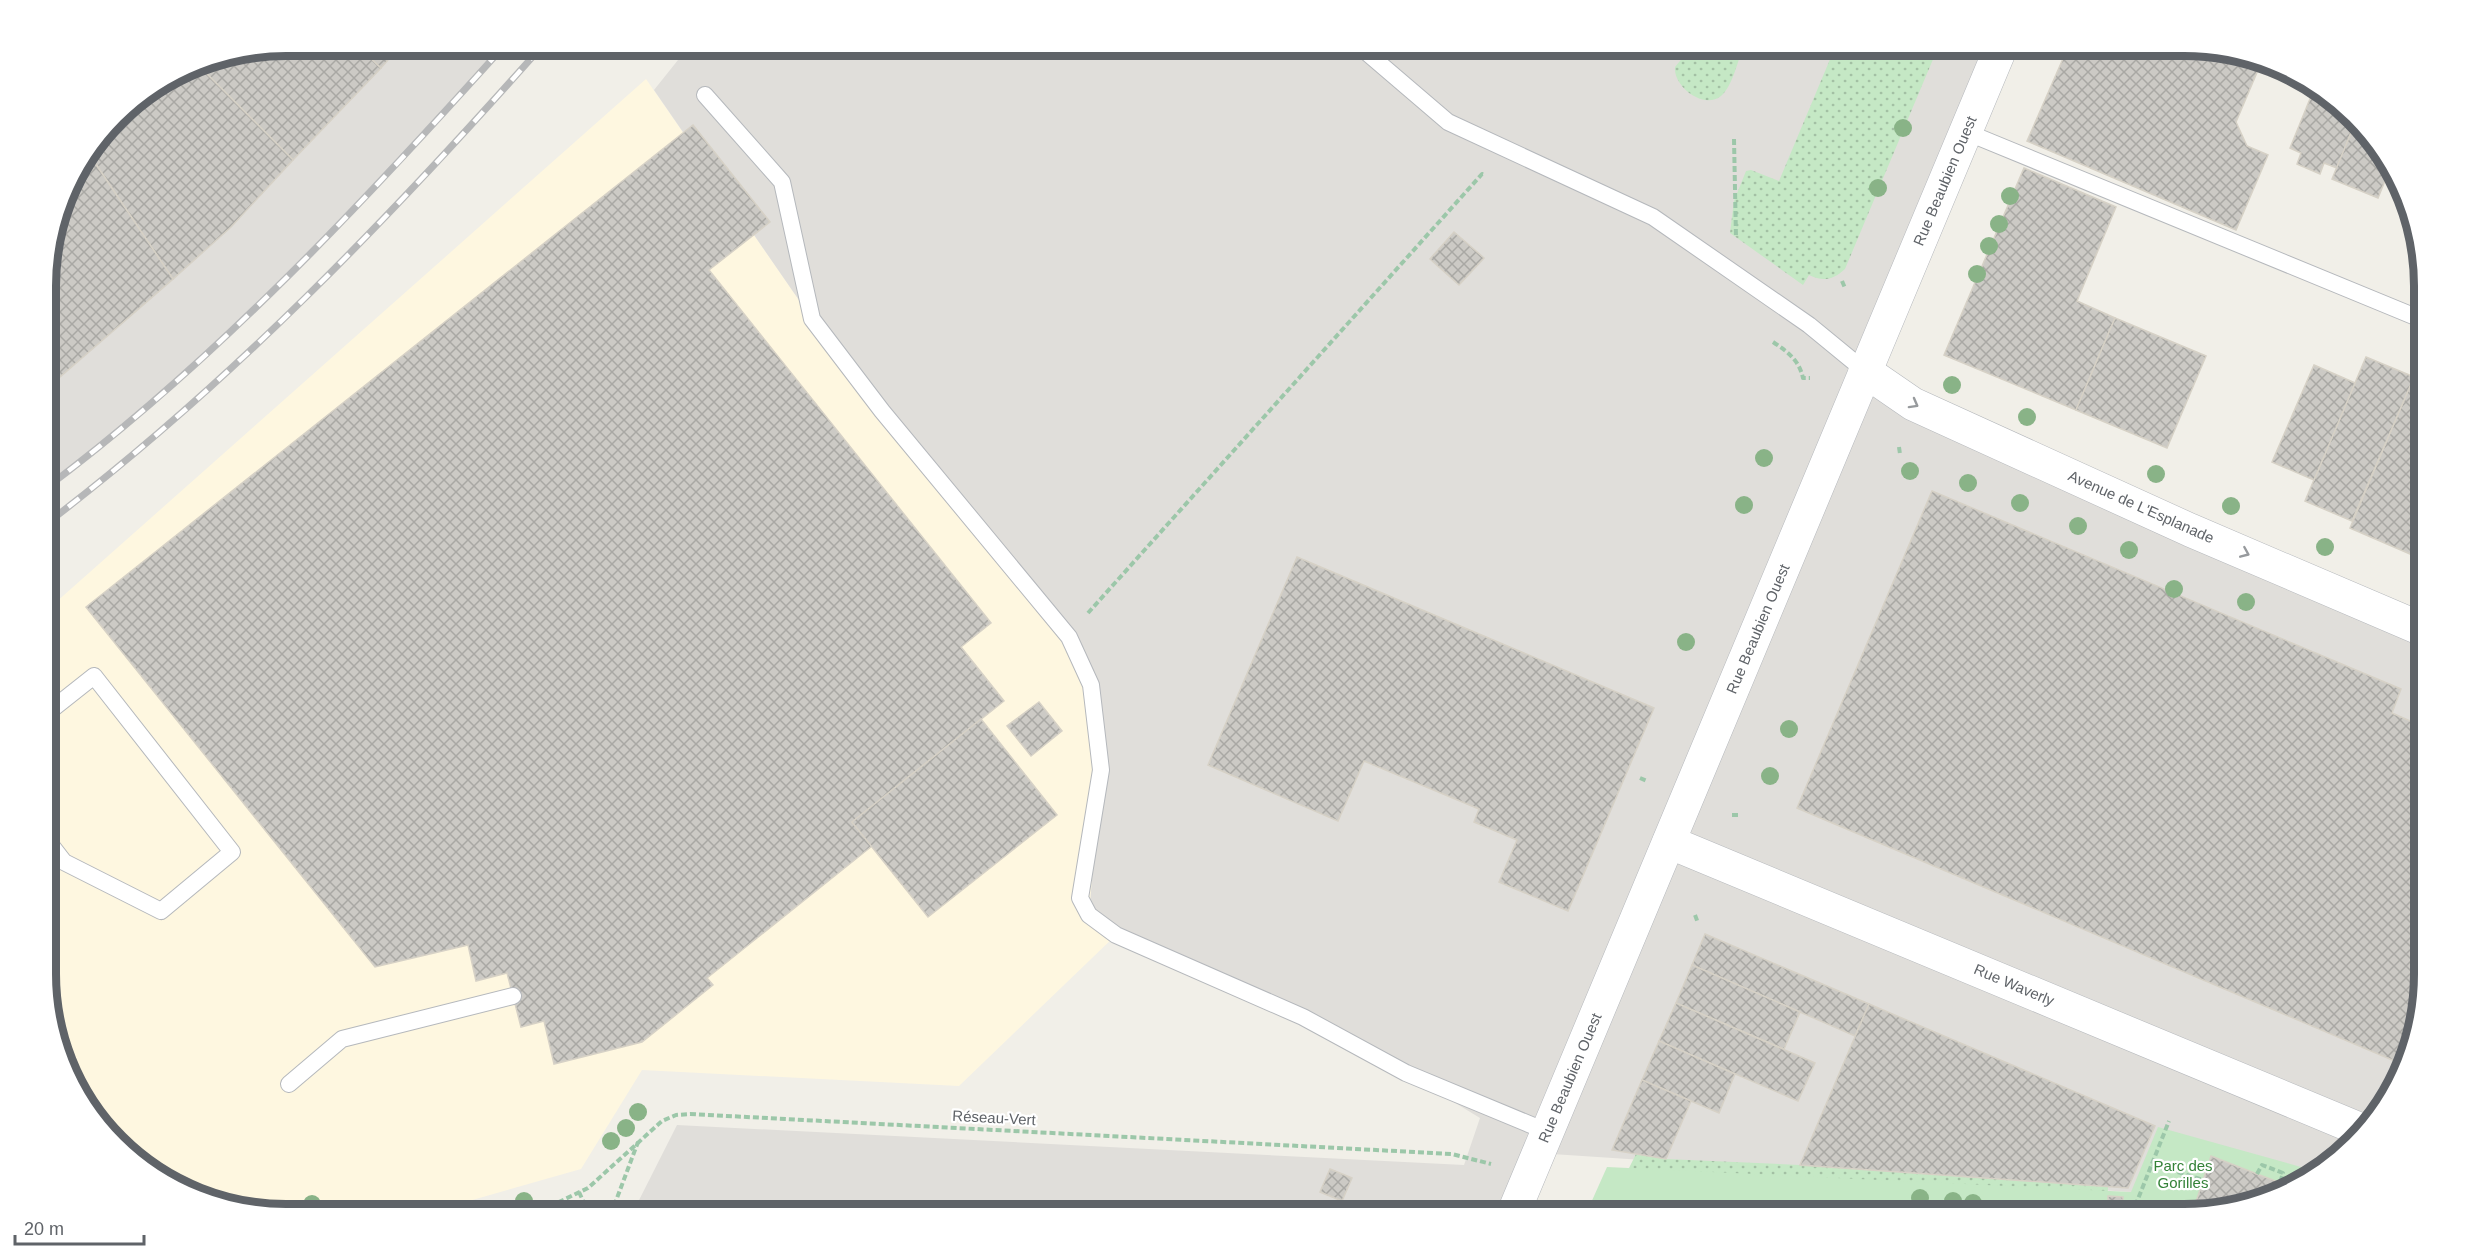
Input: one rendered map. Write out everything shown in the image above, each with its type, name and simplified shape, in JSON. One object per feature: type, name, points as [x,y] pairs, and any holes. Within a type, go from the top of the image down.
[{"type":"street","name":"Rue Beaubien Ouest","points":[[1517,1204],[1997,56]]},
{"type":"street","name":"Avenue de L'Esplanade","points":[[1865,371],[1913,404],[2190,530],[2414,626]]},
{"type":"street","name":"Rue Waverly","points":[[1669,842],[2356,1127]]},
{"type":"lane","points":[[1372,56],[1448,123],[1653,217],[1809,325],[1865,371]]},
{"type":"lane","points":[[705,95],[782,182],[812,318],[882,411],[1069,637],[1091,685],[1101,770],[1080,898],[1089,915],[1116,935],[1303,1017],[1406,1074],[1548,1132]]},
{"type":"lane","points":[[1966,132],[2414,317]]},
{"type":"lane","points":[[56,706],[94,676],[232,852],[160,911],[64,862],[56,852]]},
{"type":"lane","points":[[288,1084],[342,1039],[513,996]]},
{"type":"path","points":[[1734,139],[1736,239]]},
{"type":"path","points":[[1088,613],[1482,174],[1492,179]]},
{"type":"path","points":[[1842,281],[1845,288]]},
{"type":"path","points":[[1772,341],[1790,353],[1801,368],[1803,378],[1810,378]]},
{"type":"path","points":[[1899,447],[1900,454]]},
{"type":"path","points":[[1640,778],[1647,782]]},
{"type":"path","points":[[1732,815],[1741,815]]},
{"type":"path","points":[[1695,915],[1698,923]]},
{"type":"path","name":"Réseau-Vert","points":[[554,1204],[588,1188],[662,1121],[676,1115],[690,1114],[1452,1154],[1484,1163]]},
{"type":"path","points":[[2136,1204],[2169,1121]]},
{"type":"path","points":[[615,1204],[638,1142]]},
{"type":"path","points":[[2152,1164],[2203,1180]]},
{"type":"path","points":[[2257,1174],[2262,1165],[2283,1173],[2280,1183]]},
{"type":"path","points":[[579,1192],[584,1204]]},
{"type":"shaded area","points":[[270,56],[495,56],[387,176],[264,298],[166,389],[56,480],[57,255],[63,226],[73,197],[86,170],[112,134],[134,112],[170,86],[197,73],[240,60]]},
{"type":"shaded area","points":[[681,56],[1997,56],[1866,372],[2414,616],[2414,989],[2407,1033],[2384,1089],[2358,1125],[2336,1147],[2308,1168],[2301,1167],[2131,1192],[1552,1154],[1527,1204],[637,1204],[677,1125],[1464,1165],[1480,1118],[1406,1073],[1089,915],[1101,770],[1091,685],[1069,637],[812,319],[654,90]]},
{"type":"shaded area","points":[[646,79],[812,319],[1030,588],[1091,685],[1116,935],[959,1086],[642,1070],[581,1169],[458,1204],[368,1204],[310,1200],[285,1204],[255,1202],[226,1196],[170,1173],[109,1121],[86,1089],[63,1033],[56,989],[56,602]]},
{"type":"green space","points":[[1684,56],[1740,56],[1729,86],[1721,96],[1714,100],[1698,98],[1690,94],[1679,82],[1675,67]]},
{"type":"green space","points":[[1831,56],[1934,56],[1845,269],[1836,276],[1819,279],[1809,275],[1803,285],[1730,233],[1734,201],[1746,171],[1751,170],[1779,181]]},
{"type":"green space","points":[[109,1121],[168,1172],[134,1147]]},
{"type":"green space","name":"Parc des Gorilles","points":[[2158,1127],[2308,1168],[2273,1186],[2244,1196],[2215,1202],[2185,1204],[1590,1204],[1607,1167],[2131,1192]]},
{"type":"green space","points":[[1636,1154],[1666,1159],[1800,1165],[2108,1187],[2107,1204],[1631,1204],[1629,1168]]},
{"type":"building","points":[[368,56],[381,68],[293,160],[204,71],[255,57]]},
{"type":"building","points":[[368,56],[391,56],[381,68]]},
{"type":"building","points":[[2064,56],[2200,56],[2230,60],[2259,68],[2236,122],[2247,146],[2268,155],[2236,230],[2027,141]]},
{"type":"building","points":[[204,71],[293,160],[231,227],[173,279],[93,160],[112,134],[145,103],[170,86]]},
{"type":"building","points":[[2312,94],[2336,112],[2353,129],[2337,168],[2324,163],[2320,174],[2297,164],[2301,153],[2290,148]]},
{"type":"building","points":[[693,125],[770,222],[709,270],[991,623],[961,647],[1004,701],[852,822],[872,846],[707,978],[713,985],[642,1042],[554,1064],[544,1021],[521,1027],[507,973],[476,981],[468,945],[375,967],[86,607]]},
{"type":"building","points":[[2353,129],[2367,145],[2387,176],[2378,198],[2332,179]]},
{"type":"building","points":[[93,160],[173,279],[56,380],[57,255],[63,226],[73,197]]},
{"type":"building","points":[[2024,168],[2116,207],[2077,301],[2115,318],[2076,410],[1944,355]]},
{"type":"building","points":[[1454,232],[1484,258],[1459,285],[1430,259]]},
{"type":"building","points":[[2115,318],[2206,356],[2167,448],[2076,410]]},
{"type":"building","points":[[2366,357],[2414,377],[2352,521],[2305,501]]},
{"type":"building","points":[[2314,365],[2355,383],[2314,480],[2272,462]]},
{"type":"building","points":[[2414,376],[2414,556],[2350,528]]},
{"type":"building","points":[[1932,491],[2401,689],[2392,713],[2414,723],[2414,989],[2407,1033],[2397,1062],[2397,1062],[1797,808]]},
{"type":"building","points":[[1297,557],[1654,708],[1568,911],[1499,882],[1517,840],[1474,822],[1479,809],[1364,761],[1338,821],[1208,765]]},
{"type":"building","points":[[1039,702],[1062,731],[1031,756],[1007,726]]},
{"type":"building","points":[[981,719],[1057,815],[928,917],[852,822]]},
{"type":"building","points":[[1705,934],[1869,1004],[1855,1036],[1692,965]]},
{"type":"building","points":[[1692,965],[1800,1012],[1784,1049],[1676,1003]]},
{"type":"building","points":[[1676,1003],[1815,1063],[1798,1101],[1659,1041]]},
{"type":"building","points":[[1869,1004],[2155,1126],[2128,1188],[1800,1165]]},
{"type":"building","points":[[1659,1041],[1735,1074],[1719,1113],[1642,1080]]},
{"type":"building","points":[[1642,1080],[1691,1101],[1666,1159],[1612,1150]]},
{"type":"building","points":[[2211,1156],[2280,1183],[2244,1196],[2196,1203]]},
{"type":"building","points":[[1330,1169],[1352,1178],[1342,1201],[1320,1192]]},
{"type":"building","points":[[2108,1196],[2123,1197],[2123,1204],[2108,1204]]},
{"type":"railway","points":[[56,480],[109,439],[229,334],[343,220],[495,56]]},
{"type":"railway","points":[[56,516],[114,470],[244,357],[367,236],[533,56]]}]
